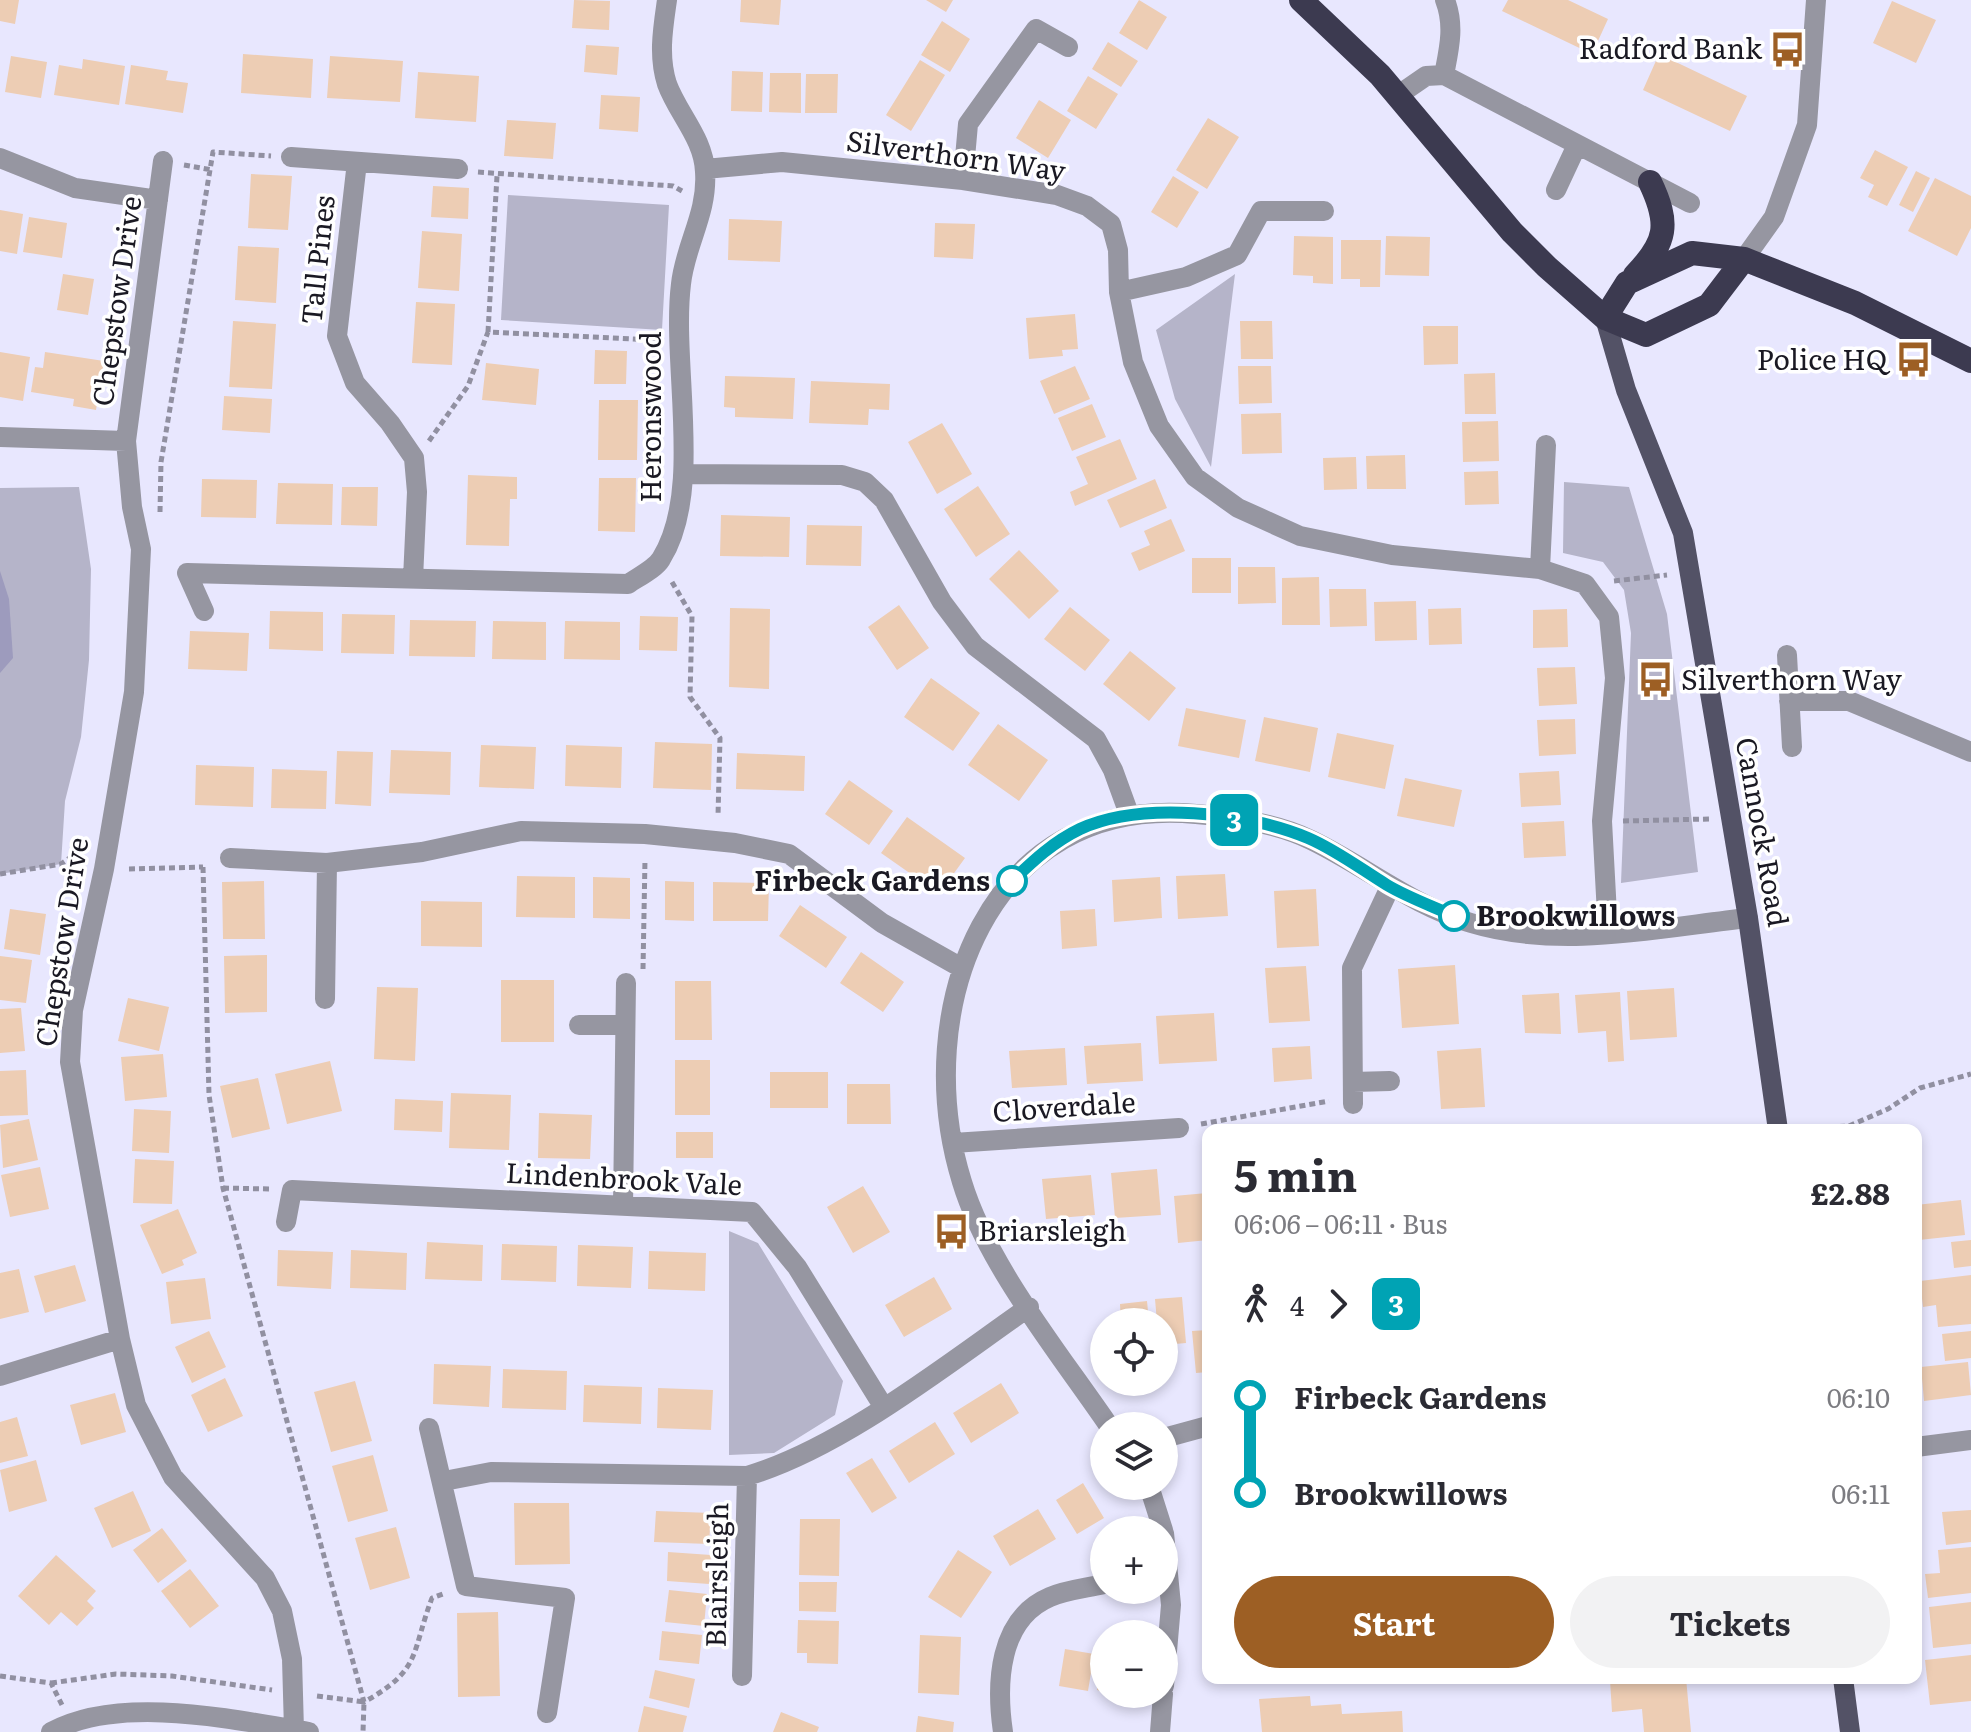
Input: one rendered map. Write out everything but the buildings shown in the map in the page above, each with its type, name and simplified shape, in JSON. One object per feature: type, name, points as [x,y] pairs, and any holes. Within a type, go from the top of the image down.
[{"type":"highway","points":[[1301,0],[1380,75],[1512,232],[1605,318],[1646,335],[1709,305],[1744,259]]},
{"type":"highway","points":[[1605,318],[1627,283],[1652,257],[1661,239],[1662,213],[1650,182]]},
{"type":"highway","points":[[1627,283],[1692,253],[1744,259],[1855,303],[1971,361]]},
{"type":"main road","name":"Cannock Road","points":[[1605,318],[1626,390],[1683,533],[1748,918],[1777,1124]]},
{"type":"main road","points":[[1844,1684],[1850,1732]]},
{"type":"street","name":"Heronswood","points":[[660,562],[677,527],[683,474],[677,341],[681,281],[705,203],[705,169],[688,120],[667,84],[661,41],[667,0]]},
{"type":"street","points":[[1444,75],[1451,33],[1445,0]]},
{"type":"street","points":[[1744,259],[1774,217],[1807,125],[1816,0]]},
{"type":"street","points":[[963,180],[968,124],[1036,29],[1068,47]]},
{"type":"street","points":[[1397,96],[1426,76],[1444,75],[1690,203]]},
{"type":"street","points":[[1556,190],[1577,145]]},
{"type":"street","name":"Tall Pines","points":[[291,157],[458,169]]},
{"type":"street","points":[[0,158],[75,188],[158,200]]},
{"type":"street","name":"Chepstow Drive","points":[[163,161],[126,441],[132,507],[141,549],[134,692],[104,869],[73,1010],[70,1062],[120,1339],[136,1405],[173,1477],[265,1578],[282,1611],[301,1731]]},
{"type":"street","name":"Tall Pines","points":[[357,162],[337,336],[355,383],[390,423],[414,458]]},
{"type":"street","name":"Silverthorn Way","points":[[705,169],[782,162],[963,180],[1057,195],[1087,206],[1111,224],[1118,250],[1119,292],[1133,362],[1159,426],[1195,477],[1238,508],[1300,536],[1392,555],[1540,569],[1585,584]]},
{"type":"street","points":[[1119,292],[1186,277],[1237,255],[1261,211],[1324,211]]},
{"type":"street","points":[[0,437],[126,441]]},
{"type":"street","points":[[1540,569],[1546,445]]},
{"type":"street","points":[[413,579],[417,492],[414,458]]},
{"type":"street","points":[[683,474],[842,475],[865,482],[884,500],[942,602],[975,646],[1096,739],[1113,770],[1129,814]]},
{"type":"street","points":[[204,611],[187,573],[628,584],[660,562]]},
{"type":"street","points":[[1585,584],[1609,617],[1615,678],[1602,821],[1608,933]]},
{"type":"street","points":[[1787,655],[1792,747]]},
{"type":"street","points":[[1789,701],[1849,701],[1971,752]]},
{"type":"street","points":[[1100,1412],[987,1240],[962,1184],[953,1143],[945,1044],[960,967],[1012,881],[1042,852],[1081,829],[1129,814],[1194,814],[1269,826],[1308,838],[1390,887],[1467,922],[1497,930],[1546,936],[1608,933],[1748,918]]},
{"type":"street","points":[[230,858],[327,863],[422,852],[521,831],[645,834],[718,841],[789,854],[882,923],[960,967]]},
{"type":"street","points":[[325,999],[327,863]]},
{"type":"street","points":[[1353,1104],[1352,968],[1390,887]]},
{"type":"street","points":[[623,1206],[626,983]]},
{"type":"street","points":[[579,1025],[625,1025]]},
{"type":"street","points":[[1353,1082],[1390,1081]]},
{"type":"street","name":"Cloverdale","points":[[953,1143],[1179,1128]]},
{"type":"street","points":[[286,1222],[292,1190]]},
{"type":"street","name":"Lindenbrook Vale","points":[[292,1190],[752,1212],[797,1267],[883,1406]]},
{"type":"street","points":[[444,1481],[491,1472],[747,1476],[784,1465],[883,1406],[1029,1307]]},
{"type":"street","points":[[0,1376],[120,1339]]},
{"type":"street","points":[[429,1428],[444,1481],[466,1586],[565,1598],[547,1713]]},
{"type":"street","points":[[1178,1434],[1202,1428]]},
{"type":"street","points":[[1922,1442],[1971,1440]]},
{"type":"street","name":"Blairsleigh","points":[[742,1676],[747,1476]]},
{"type":"street","points":[[1003,1732],[1000,1670],[1012,1631],[1026,1610],[1051,1596],[1090,1587]]},
{"type":"street","points":[[1160,1732],[1162,1708]]},
{"type":"street","points":[[51,1732],[83,1721],[123,1714],[188,1713],[301,1731]]},
{"type":"path","points":[[160,520],[161,462],[213,152],[291,157]]},
{"type":"path","points":[[458,169],[497,176],[673,186],[705,203]]},
{"type":"path","points":[[414,458],[468,386],[488,332],[497,176]]},
{"type":"path","points":[[488,332],[677,341]]},
{"type":"path","points":[[660,562],[692,616],[690,697],[720,738],[718,841]]},
{"type":"path","points":[[1585,584],[1690,572]]},
{"type":"path","points":[[1602,821],[1730,819]]},
{"type":"path","points":[[0,874],[61,864],[109,832]]},
{"type":"path","points":[[626,983],[643,983],[645,834]]},
{"type":"path","points":[[104,869],[203,867],[230,858]]},
{"type":"path","points":[[203,867],[209,1095],[223,1188],[364,1702],[363,1732]]},
{"type":"path","points":[[1854,1124],[1888,1109],[1920,1088],[1971,1074]]},
{"type":"path","points":[[1179,1128],[1327,1101],[1353,1104]]},
{"type":"path","points":[[223,1188],[292,1190]]},
{"type":"path","points":[[0,1676],[51,1683],[116,1674],[172,1676],[364,1702],[388,1689],[412,1665],[432,1598],[466,1586]]},
{"type":"path","points":[[51,1683],[63,1706]]},
{"type":"shaded area","points":[[508,195],[669,205],[662,330],[501,320]]},
{"type":"shaded area","points":[[1235,274],[1211,467],[1175,399],[1156,330]]},
{"type":"shaded area","points":[[1564,482],[1629,487],[1667,614],[1698,872],[1621,883],[1631,633],[1624,590],[1603,562],[1563,553]]},
{"type":"shaded area","points":[[79,487],[91,569],[89,660],[81,737],[65,801],[61,864],[0,874],[0,488]]},
{"type":"shaded area","points":[[0,571],[9,599],[13,658],[0,673]]},
{"type":"shaded area","points":[[729,1231],[758,1243],[843,1381],[835,1415],[774,1453],[729,1455]]},
{"type":"bus line","name":"3","points":[[1012,881],[1042,852],[1081,829],[1129,814],[1194,814],[1256,823],[1308,838],[1390,887],[1454,916]]},
{"type":"place","name":"Radford Bank","points":[[1788,49]]},
{"type":"place","name":"Police HQ","points":[[1913,360]]},
{"type":"place","name":"Silverthorn Way","points":[[1655,680]]},
{"type":"place","name":"Firbeck Gardens","points":[[1012,881]]},
{"type":"place","name":"Brookwillows","points":[[1454,916]]},
{"type":"place","name":"Briarsleigh","points":[[952,1231]]}]
